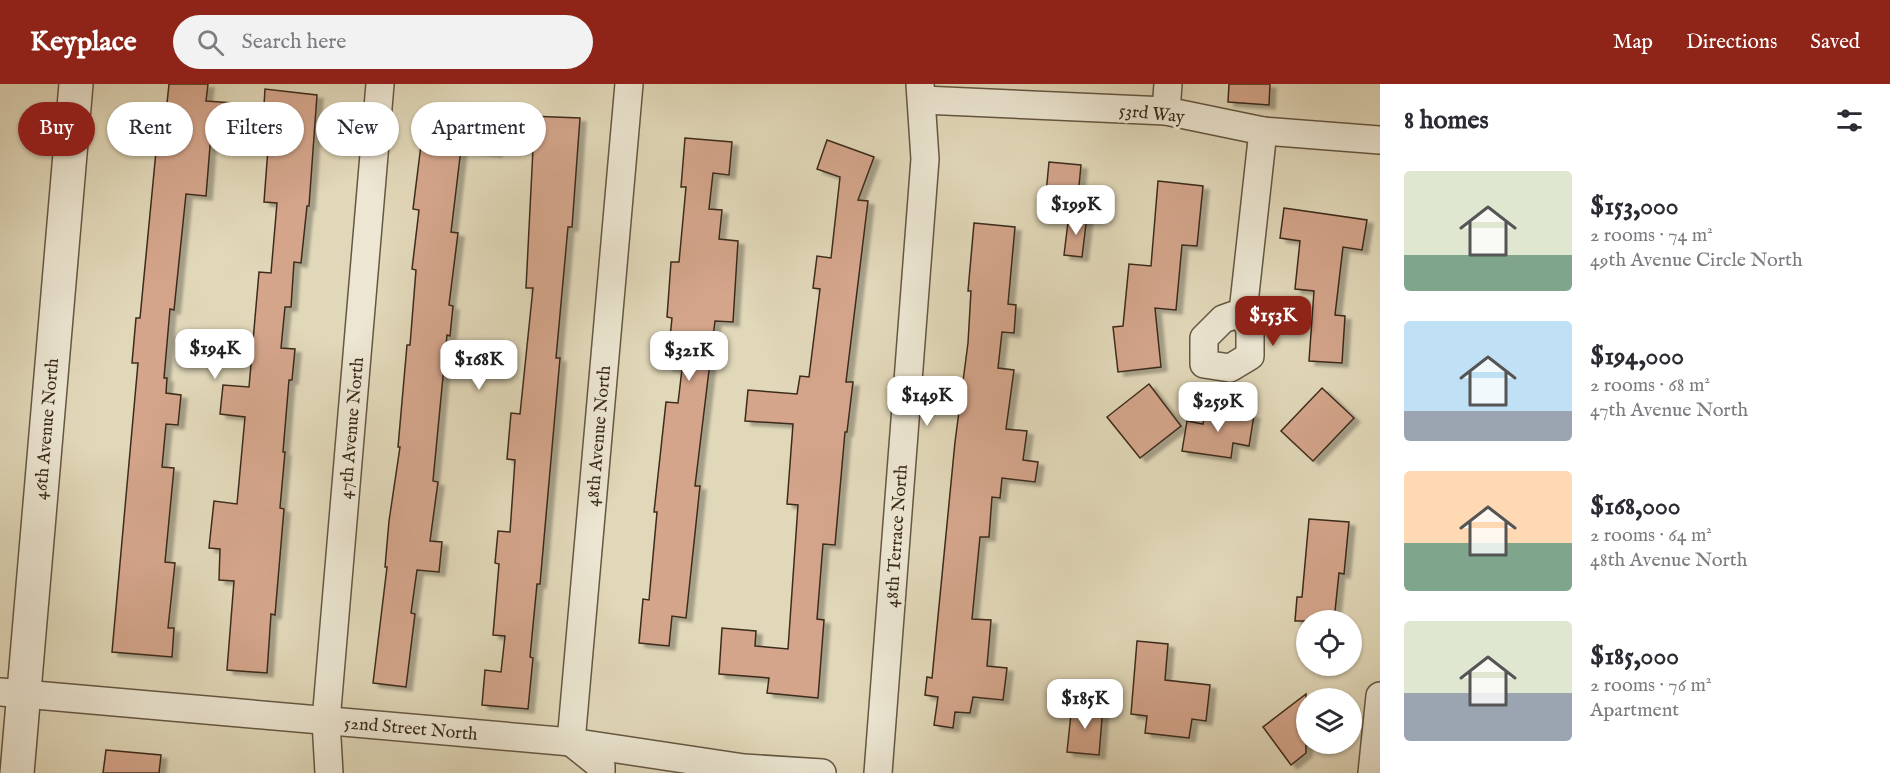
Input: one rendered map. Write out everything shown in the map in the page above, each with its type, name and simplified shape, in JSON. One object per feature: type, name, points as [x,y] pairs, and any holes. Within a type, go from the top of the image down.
[{"type":"street","name":"46th Avenue North","points":[[17,773],[12,694],[76,84]]},
{"type":"street","name":"47th Avenue North","points":[[329,773],[326,721],[380,84]]},
{"type":"street","name":"48th Avenue North","points":[[571,742],[629,84]]},
{"type":"street","points":[[1166,111],[1168,84]]},
{"type":"street","name":"53rd Way","points":[[922,92],[1166,111],[1263,131],[1380,140]]},
{"type":"street","name":"48th Terrace North","points":[[878,773],[925,159],[922,92]]},
{"type":"street","points":[[1243,312],[1263,131]]},
{"type":"street","name":"52nd Street North","points":[[12,694],[571,742],[744,768],[822,773]]},
{"type":"street","points":[[1372,773],[1380,696]]},
{"type":"street","points":[[571,742],[601,766],[601,773]]},
{"type":"building","points":[[169,84],[208,84],[206,101],[220,102],[205,102],[205,156],[209,156],[206,196],[186,194],[174,310],[170,309],[164,378],[167,378],[166,393],[181,395],[178,425],[166,424],[162,467],[174,468],[165,562],[175,563],[168,628],[174,628],[172,657],[112,652],[138,363],[132,363],[136,318],[140,318],[156,156],[193,156],[193,102],[167,102]]},
{"type":"building","points":[[1229,84],[1270,84],[1269,105],[1228,102]]},
{"type":"building","points":[[265,89],[317,95],[309,206],[307,206],[301,263],[294,262],[291,307],[285,307],[281,348],[295,349],[292,380],[289,380],[280,508],[284,509],[275,615],[271,614],[267,673],[227,670],[234,581],[219,580],[220,549],[209,548],[214,501],[237,504],[245,417],[220,414],[223,385],[249,387],[259,272],[271,273],[277,203],[264,202],[267,156],[304,156],[304,102],[264,102]]},
{"type":"building","points":[[546,117],[580,118],[572,227],[568,227],[556,358],[560,358],[540,584],[537,584],[530,657],[533,658],[528,709],[482,705],[485,670],[501,672],[505,636],[493,635],[499,564],[495,563],[498,531],[510,532],[515,460],[507,459],[511,413],[520,414],[533,288],[526,288],[533,156],[546,156]]},
{"type":"building","points":[[685,138],[732,142],[729,175],[713,173],[709,209],[722,210],[719,239],[738,241],[733,322],[715,321],[695,486],[700,486],[686,618],[672,616],[669,646],[639,643],[643,599],[649,600],[657,512],[654,512],[666,402],[678,403],[682,369],[667,367],[672,318],[667,317],[671,262],[679,262],[686,187],[681,187]]},
{"type":"building","points":[[827,140],[874,157],[858,200],[868,201],[846,382],[853,382],[847,432],[845,432],[835,545],[823,544],[817,619],[824,620],[818,698],[767,693],[769,678],[719,674],[722,628],[756,631],[755,646],[788,649],[798,505],[787,504],[793,424],[745,421],[748,390],[797,394],[800,376],[809,377],[820,289],[813,288],[817,256],[831,258],[840,177],[817,169]]},
{"type":"building","points":[[420,156],[460,156],[451,232],[458,233],[449,305],[453,306],[450,336],[447,335],[433,481],[438,482],[430,541],[442,542],[439,572],[417,570],[411,613],[415,614],[406,687],[373,683],[387,567],[385,567],[389,521],[400,447],[398,447],[407,345],[410,345],[416,270],[412,269],[419,210],[413,209]]},
{"type":"building","points":[[1049,162],[1081,165],[1077,207],[1045,204]]},
{"type":"building","points":[[1158,181],[1203,186],[1197,246],[1182,245],[1176,310],[1155,308],[1161,367],[1118,372],[1113,327],[1123,326],[1129,264],[1151,266]]},
{"type":"building","points":[[1284,208],[1367,220],[1362,250],[1343,247],[1335,315],[1345,316],[1342,363],[1309,361],[1314,291],[1295,289],[1300,241],[1280,238]]},
{"type":"building","points":[[1069,214],[1087,216],[1082,257],[1064,255]]},
{"type":"building","points":[[974,223],[1015,227],[1008,304],[1016,305],[1014,333],[1002,332],[998,368],[1014,370],[1006,429],[1027,431],[1023,460],[1038,462],[1035,482],[1002,478],[1000,498],[992,497],[989,537],[980,537],[972,619],[991,620],[987,666],[1007,668],[1003,700],[973,697],[970,713],[955,712],[953,728],[934,725],[938,697],[925,695],[927,677],[932,678],[955,442],[968,343],[971,291],[968,291]]},
{"type":"building","points":[[1149,384],[1181,426],[1140,458],[1107,417]]},
{"type":"building","points":[[1322,388],[1354,418],[1313,461],[1281,431]]},
{"type":"building","points":[[1205,408],[1254,415],[1249,446],[1233,443],[1231,458],[1182,451],[1187,421],[1203,424]]},
{"type":"building","points":[[1309,519],[1349,522],[1344,574],[1339,573],[1335,610],[1296,610],[1295,621],[1297,597],[1302,597]]},
{"type":"building","points":[[1137,641],[1168,644],[1165,680],[1210,685],[1206,721],[1192,719],[1189,738],[1145,733],[1147,716],[1131,714]]},
{"type":"building","points":[[1296,702],[1296,754],[1305,754],[1291,765],[1263,727]]},
{"type":"building","points":[[1072,704],[1103,707],[1099,755],[1067,752]]},
{"type":"building","points":[[106,750],[161,755],[159,773],[103,773]]}]
